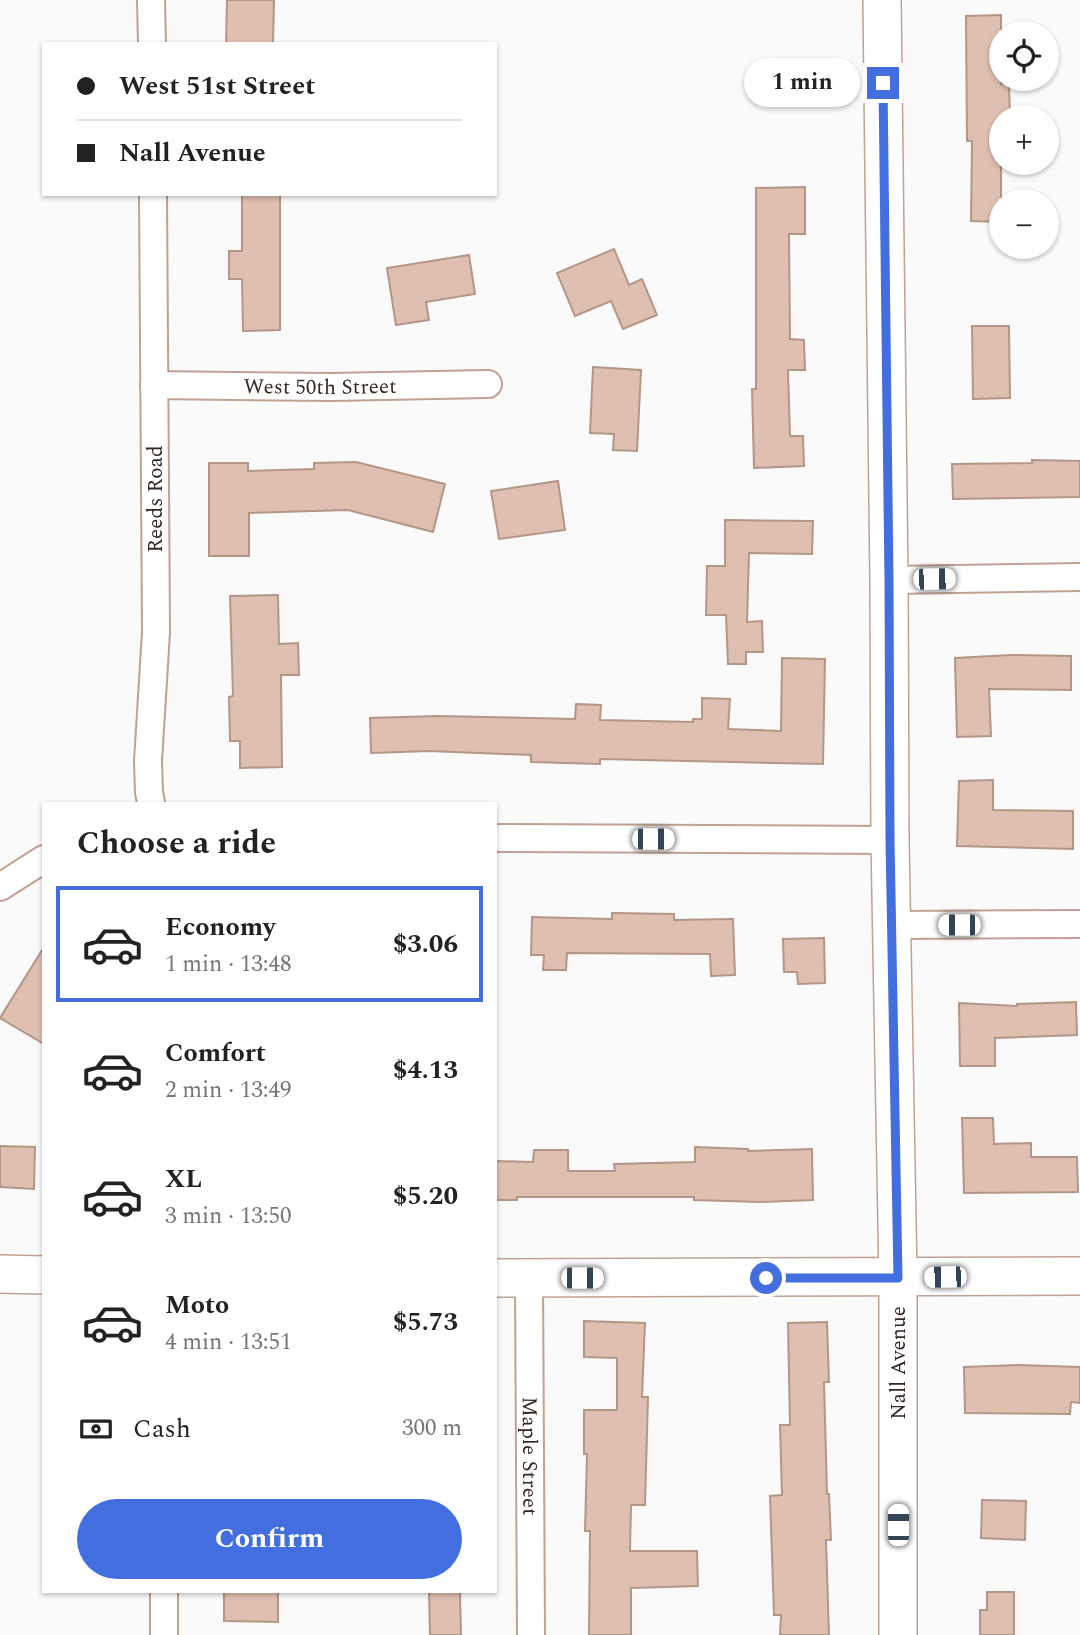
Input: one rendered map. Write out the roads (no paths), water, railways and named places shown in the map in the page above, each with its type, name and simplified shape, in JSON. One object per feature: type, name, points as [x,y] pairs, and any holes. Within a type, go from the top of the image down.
[{"type":"street","points":[[151,0],[152,42]]},
{"type":"street","name":"Nall Avenue","points":[[883,0],[890,840],[898,1278],[898,1635]]},
{"type":"street","name":"Reeds Road","points":[[151,802],[148,761],[156,632],[153,196]]},
{"type":"street","name":"West 50th Street","points":[[154,385],[331,387],[488,384]]},
{"type":"street","points":[[889,580],[1080,577]]},
{"type":"street","points":[[497,838],[890,840]]},
{"type":"street","points":[[0,887],[42,860]]},
{"type":"street","points":[[892,926],[1080,924]]},
{"type":"street","points":[[0,1274],[42,1275]]},
{"type":"street","points":[[512,1278],[1080,1276]]},
{"type":"street","name":"Maple Street","points":[[512,1278],[531,1635]]},
{"type":"street","points":[[164,1593],[164,1635]]}]
